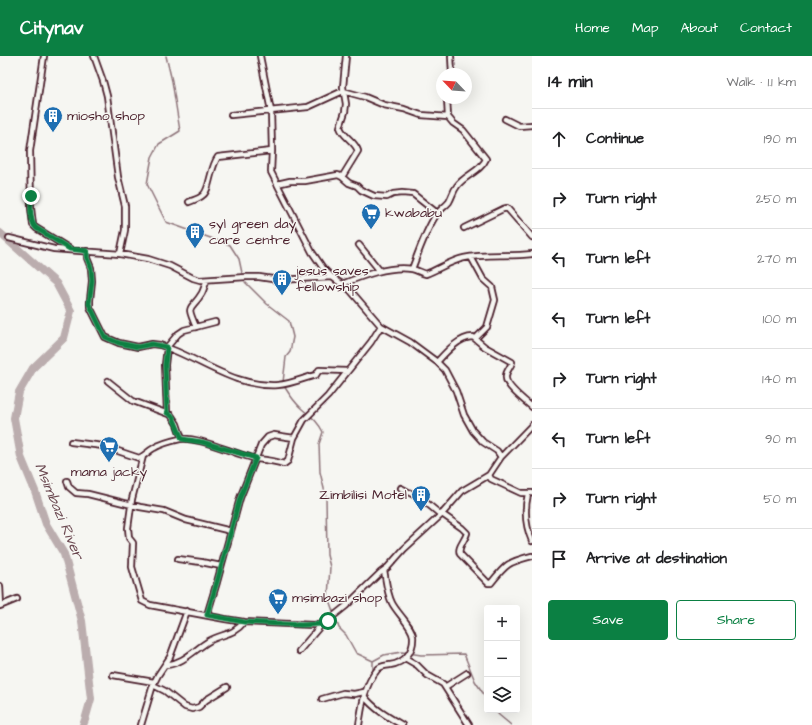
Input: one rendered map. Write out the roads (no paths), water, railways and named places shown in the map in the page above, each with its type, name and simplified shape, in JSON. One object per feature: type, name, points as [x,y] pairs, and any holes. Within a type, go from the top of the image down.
[{"type":"street","points":[[44,56],[30,151],[31,208],[34,226],[70,249]]},
{"type":"street","points":[[94,56],[104,81],[118,177],[125,206],[125,230],[120,254]]},
{"type":"street","points":[[260,56],[271,111],[271,172],[292,210],[312,252],[332,278],[350,290],[381,326],[410,342],[446,370],[456,391],[464,415],[473,431],[483,442],[497,451],[501,457]]},
{"type":"street","points":[[342,177],[358,151],[357,146],[346,136],[340,127],[346,104],[343,91],[346,56]]},
{"type":"street","points":[[451,56],[452,68]]},
{"type":"street","points":[[231,114],[308,107],[343,91],[365,97],[384,105],[404,109],[421,115],[448,117]]},
{"type":"street","points":[[412,269],[428,229],[437,213],[448,203],[456,187],[463,179],[484,165],[486,159],[463,130],[453,124],[448,117],[448,104]]},
{"type":"street","points":[[505,119],[519,126],[532,125]]},
{"type":"street","points":[[189,202],[202,196],[206,192],[215,161],[218,158],[272,151]]},
{"type":"street","points":[[277,184],[338,175],[361,190],[374,196],[387,198],[393,194],[413,194],[437,213]]},
{"type":"street","points":[[464,228],[507,208],[532,237]]},
{"type":"street","points":[[9,238],[54,249],[70,249],[120,254],[148,259],[170,266],[193,278],[207,280],[246,276],[279,280],[332,278]]},
{"type":"street","points":[[358,245],[380,271]]},
{"type":"street","points":[[87,251],[92,281],[89,304],[105,337],[119,343],[138,347],[152,344],[167,347],[226,375],[255,383],[278,385],[316,375],[319,370],[347,370]]},
{"type":"street","points":[[342,284],[380,271],[412,269],[426,274],[449,262],[471,257],[488,254],[532,254]]},
{"type":"street","points":[[471,257],[483,279],[492,287],[495,300],[487,327],[476,338]]},
{"type":"street","points":[[196,327],[190,314],[190,310],[191,306],[202,293],[207,280]]},
{"type":"street","points":[[167,413],[165,365],[167,347],[178,334],[184,330],[215,322]]},
{"type":"street","points":[[71,442],[108,447],[135,457],[143,456],[161,444],[182,439],[202,442],[256,458],[284,464],[288,462],[294,438],[304,420],[312,410],[328,396],[347,370],[371,342],[381,326]]},
{"type":"street","points":[[437,362],[447,351],[458,343],[469,337],[476,338],[485,347],[512,362],[505,378],[506,382],[532,407]]},
{"type":"street","points":[[108,381],[133,401],[167,413],[173,417],[182,439]]},
{"type":"street","points":[[299,651],[322,624],[346,606],[442,515],[462,491],[489,475],[501,457],[532,425]]},
{"type":"street","points":[[207,615],[240,498],[261,445],[268,437],[279,435],[294,438]]},
{"type":"street","points":[[143,456],[130,505],[128,528],[129,538],[133,543],[132,568],[142,601],[150,605],[244,622],[301,625],[322,624]]},
{"type":"street","points":[[489,475],[491,479],[514,491],[530,493],[525,516],[526,525],[532,541]]},
{"type":"street","points":[[67,481],[69,487],[76,493],[88,494],[153,510],[164,510],[186,520],[231,531]]},
{"type":"street","points":[[401,488],[423,500],[467,533],[458,551],[488,583],[490,583],[508,564],[532,556]]},
{"type":"street","points":[[178,560],[221,566]]},
{"type":"street","points":[[360,725],[364,694],[377,669],[384,665],[391,665],[400,662],[405,658],[410,653],[413,640],[412,632],[391,602],[384,570]]},
{"type":"street","points":[[0,586],[0,606],[17,599]]},
{"type":"street","points":[[141,725],[153,683],[166,665],[175,646],[186,611]]},
{"type":"street","points":[[166,665],[183,660],[210,641],[237,630],[244,622]]},
{"type":"street","points":[[405,658],[417,665],[427,675],[443,684],[468,725]]},
{"type":"street","points":[[445,687],[467,672]]},
{"type":"street","points":[[113,675],[153,683],[185,707],[192,709],[199,707],[206,700],[227,687]]},
{"type":"street","points":[[322,699],[342,693],[364,694]]},
{"type":"street","points":[[364,694],[368,701],[389,718],[402,725]]},
{"type":"waterway","points":[[166,56],[172,81],[180,131],[159,144],[152,157],[147,184],[166,222],[230,245],[239,259],[242,273]]},
{"type":"waterway","name":"Msimbazi River","points":[[0,233],[56,283],[71,311],[64,338],[33,368],[19,392],[14,418],[21,457],[35,491],[46,524],[64,554],[82,621],[91,699],[83,725]]},
{"type":"waterway","points":[[245,282],[267,304],[289,321],[293,337],[290,352],[286,357],[283,382]]},
{"type":"waterway","points":[[284,386],[294,401],[316,422],[323,432],[319,444],[320,472],[326,497],[327,555],[330,567],[328,597],[334,614]]},
{"type":"waterway","points":[[335,617],[339,628],[346,635],[356,653],[373,661],[384,655],[402,652],[421,655],[464,654],[475,681],[484,694]]},
{"type":"waterway","points":[[373,661],[373,672]]},
{"type":"waterway","points":[[497,713],[511,725]]},
{"type":"place","name":"miosho shop","points":[[53,133]]},
{"type":"place","name":"kwababu","points":[[371,230]]},
{"type":"place","name":"syl green day care centre","points":[[195,249]]},
{"type":"place","name":"jesus saves fellowship","points":[[282,296]]},
{"type":"place","name":"mama jacky","points":[[109,463]]},
{"type":"place","name":"Zimbilisi Motel","points":[[421,512]]},
{"type":"place","name":"msimbazi shop","points":[[278,615]]}]
